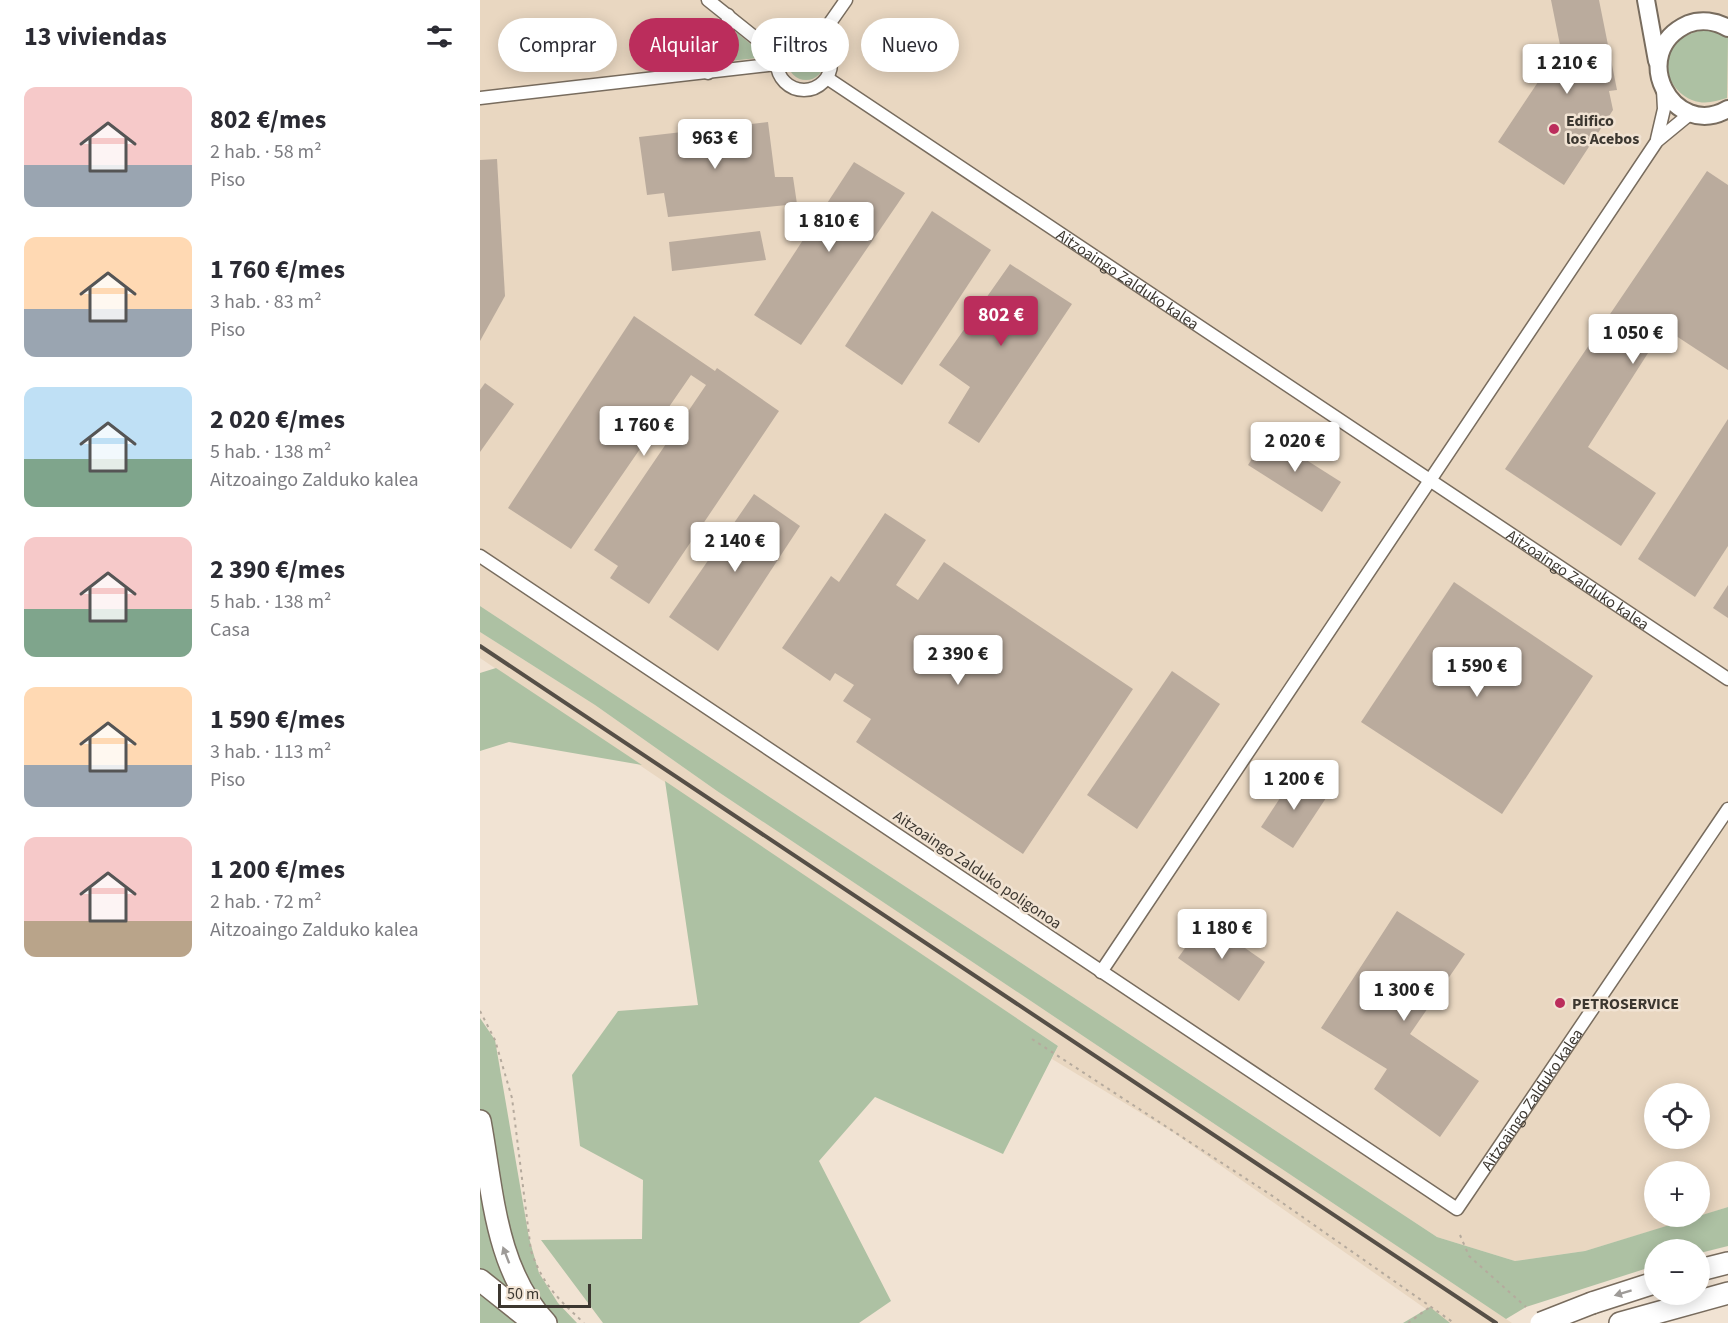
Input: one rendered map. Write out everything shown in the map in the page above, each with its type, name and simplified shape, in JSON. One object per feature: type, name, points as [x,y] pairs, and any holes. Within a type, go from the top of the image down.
[{"type":"highway","points":[[480,1121],[495,1215],[504,1249],[516,1280],[534,1310],[546,1323]]},
{"type":"highway","points":[[1710,1268],[1728,1263]]},
{"type":"highway","points":[[480,1280],[534,1323]]},
{"type":"highway","points":[[1540,1323],[1644,1286]]},
{"type":"highway","points":[[480,1289],[523,1323]]},
{"type":"highway","points":[[1620,1323],[1728,1293]]},
{"type":"street","points":[[708,0],[751,37]]},
{"type":"street","points":[[833,18],[846,0]]},
{"type":"street","points":[[1646,0],[1663,90],[1664,109],[1657,141]]},
{"type":"street","points":[[708,73],[723,54],[728,37],[728,15]]},
{"type":"street","points":[[1658,66],[1664,45],[1679,28],[1692,22],[1707,21],[1722,24],[1728,28]]},
{"type":"street","points":[[480,98],[708,73],[751,66]]},
{"type":"street","points":[[779,72],[787,83],[795,88],[813,88],[827,78],[829,72]]},
{"type":"street","name":"Aitzoaingo Zalduko kalea","points":[[827,78],[1728,679]]},
{"type":"street","points":[[1663,90],[1675,104],[1691,113],[1713,114],[1728,108]]},
{"type":"street","points":[[1101,972],[1657,141],[1691,113]]},
{"type":"street","name":"Aitzoaingo Zalduko poligonoa","points":[[480,556],[1457,1209]]},
{"type":"street","name":"Aitzoaingo Zalduko kalea","points":[[1457,1209],[1728,809]]},
{"type":"path","points":[[480,1011],[495,1040],[512,1098],[531,1251],[539,1273],[558,1298],[584,1323]]},
{"type":"path","points":[[1032,1038],[1264,1191],[1454,1323]]},
{"type":"path","points":[[1460,1235],[1469,1256],[1526,1307]]},
{"type":"path","points":[[1408,1323],[1431,1307]]},
{"type":"shaded area","points":[[480,0],[1728,0],[1728,1207],[1710,1213],[1710,1161],[1644,1161],[1644,1227],[1664,1227],[1585,1251],[1515,1261],[1437,1237],[480,606]]},
{"type":"shaded area","points":[[480,632],[595,705],[717,791],[1512,1323],[1446,1323],[1174,1133],[1052,1059],[1058,1046],[480,658]]},
{"type":"green space","points":[[1699,31],[1718,31],[1728,38],[1727,98],[1706,102],[1692,100],[1679,92],[1667,72],[1667,56],[1672,47],[1680,39]]},
{"type":"green space","points":[[739,34],[751,44],[751,59],[739,60]]},
{"type":"green space","points":[[791,72],[821,72],[813,79],[806,80]]},
{"type":"green space","points":[[480,606],[1437,1237],[1515,1261],[1585,1251],[1663,1227],[1710,1227],[1710,1213],[1728,1207],[1728,1246],[1710,1250],[1710,1239],[1644,1239],[1644,1269],[1526,1307],[1506,1319],[717,791],[595,705],[480,632]]},
{"type":"green space","points":[[496,668],[642,765],[509,742],[480,751],[480,673]]},
{"type":"green space","points":[[665,781],[1058,1046],[1003,1154],[875,1097],[819,1161],[891,1301],[859,1323],[603,1323],[541,1240],[642,1239],[643,1180],[580,1146],[572,1075],[618,1011],[698,1005]]},
{"type":"green space","points":[[480,1018],[495,1040],[529,1238],[539,1273],[558,1303],[577,1323],[480,1323]]},
{"type":"green space","points":[[1430,1307],[1450,1323],[1403,1323]]},
{"type":"building","points":[[1551,0],[1599,0],[1617,90],[1609,91],[1613,110],[1564,185],[1498,142],[1548,67],[1567,80]]},
{"type":"building","points":[[768,122],[775,177],[793,177],[797,204],[668,217],[664,193],[647,195],[639,137]]},
{"type":"building","points":[[497,159],[505,296],[480,341],[480,160]]},
{"type":"building","points":[[854,162],[905,193],[801,345],[754,315]]},
{"type":"building","points":[[1707,171],[1728,185],[1728,370],[1664,328],[1588,447],[1656,493],[1621,546],[1505,469]]},
{"type":"building","points":[[932,211],[991,250],[902,385],[845,346]]},
{"type":"building","points":[[760,231],[766,260],[672,271],[669,242]]},
{"type":"building","points":[[1010,264],[1072,304],[979,443],[948,423],[970,387],[939,365]]},
{"type":"building","points":[[634,316],[715,371],[717,368],[779,411],[649,604],[610,578],[618,566],[594,550],[706,385],[691,375],[571,549],[508,508]]},
{"type":"building","points":[[485,383],[514,404],[480,452],[480,390]]},
{"type":"building","points":[[1728,419],[1728,546],[1695,597],[1638,559]]},
{"type":"building","points":[[1267,435],[1341,482],[1322,512],[1248,465]]},
{"type":"building","points":[[754,494],[800,526],[718,651],[669,617]]},
{"type":"building","points":[[885,513],[926,540],[896,585],[918,600],[944,562],[1133,689],[1023,854],[856,742],[871,719],[843,701],[854,685],[835,673],[830,681],[782,648],[831,576],[839,582]]},
{"type":"building","points":[[1454,582],[1593,676],[1502,814],[1361,722]]},
{"type":"building","points":[[1728,585],[1728,618],[1713,608]]},
{"type":"building","points":[[1172,671],[1220,704],[1137,829],[1087,795]]},
{"type":"building","points":[[1296,774],[1328,795],[1293,848],[1261,827]]},
{"type":"building","points":[[1397,911],[1465,954],[1410,1034],[1479,1081],[1440,1137],[1374,1089],[1387,1069],[1321,1028]]},
{"type":"building","points":[[1205,920],[1265,962],[1239,1001],[1178,958]]},
{"type":"railway","points":[[480,646],[1496,1323]]},
{"type":"place","name":"Edifico los Acebos","points":[[1554,129]]},
{"type":"place","name":"PETROSERVICE","points":[[1560,1003]]}]
